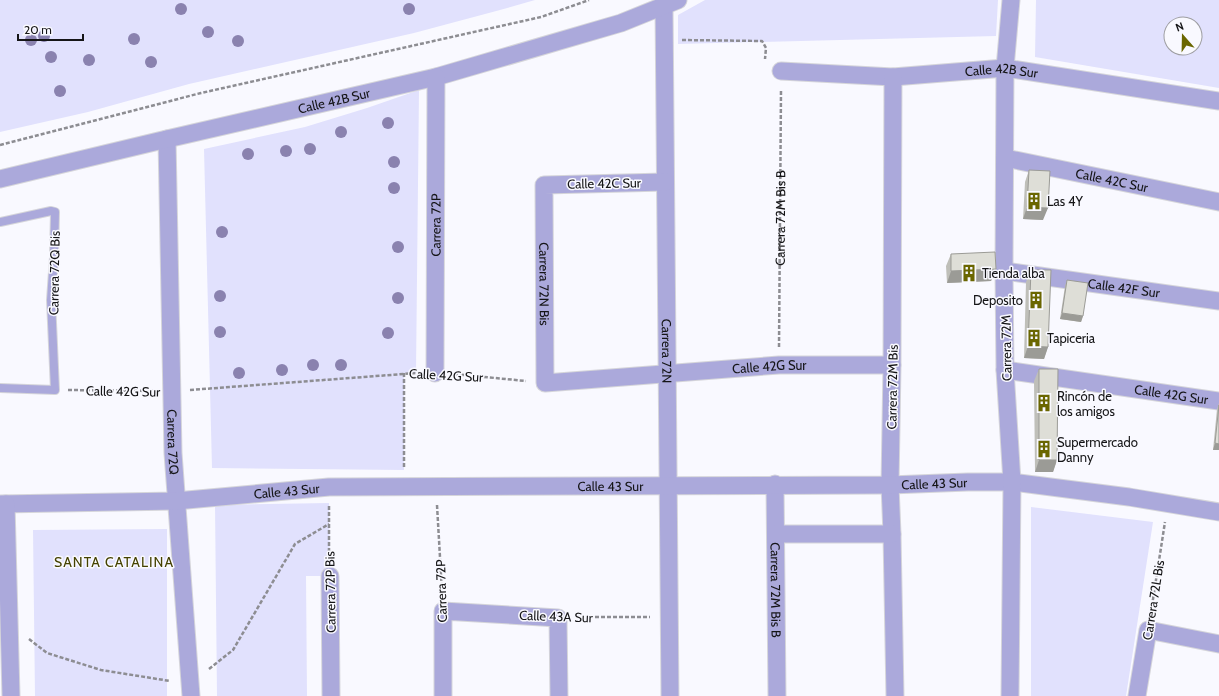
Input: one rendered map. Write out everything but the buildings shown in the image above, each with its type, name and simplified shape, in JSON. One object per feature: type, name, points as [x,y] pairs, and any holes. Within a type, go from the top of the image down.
[{"type":"street","name":"Carrera 72M","points":[[1010,696],[1012,482],[1006,370],[1004,272],[1006,158],[1005,68],[1011,0]]},
{"type":"street","name":"Calle 42B Sur","points":[[0,179],[436,77],[622,23],[671,3]]},
{"type":"street","name":"Carrera 72N","points":[[670,696],[664,40],[671,3]]},
{"type":"street","name":"Calle 42B Sur","points":[[781,71],[893,77],[1005,68],[1219,101]]},
{"type":"street","name":"Carrera 72P","points":[[434,373],[436,77]]},
{"type":"street","name":"Carrera 72M Bis","points":[[893,77],[890,485],[895,696]]},
{"type":"street","name":"Carrera 72Q","points":[[167,139],[173,453],[190,690]]},
{"type":"street","name":"Calle 42C Sur","points":[[1006,158],[1219,202]]},
{"type":"street","name":"Calle 42C Sur","points":[[544,185],[665,182]]},
{"type":"street","name":"Carrera 72N Bis","points":[[544,185],[545,383]]},
{"type":"street","name":"Calle 42F Sur","points":[[1004,272],[1219,301]]},
{"type":"street","name":"Calle 42G Sur","points":[[545,383],[779,365],[892,365]]},
{"type":"street","name":"Calle 42G Sur","points":[[1006,370],[1219,401]]},
{"type":"street","name":"Calle 43 Sur","points":[[3,504],[176,501],[329,487],[775,484],[890,485],[1012,482],[1051,486],[1219,512]]},
{"type":"street","name":"Carrera 72M Bis B","points":[[775,484],[777,696]]},
{"type":"street","points":[[3,504],[4,623],[11,696]]},
{"type":"street","points":[[776,534],[892,534]]},
{"type":"street","name":"Carrera 72P Bis","points":[[330,576],[331,696]]},
{"type":"street","name":"Carrera 72P","points":[[442,696],[443,610]]},
{"type":"street","name":"Calle 43A Sur","points":[[443,610],[558,618]]},
{"type":"street","points":[[558,618],[559,696]]},
{"type":"street","points":[[1148,630],[1219,644]]},
{"type":"street","name":"Carrera 72L Bis","points":[[1137,696],[1148,630]]},
{"type":"lane","name":"Carrera 72Q Bis","points":[[0,222],[55,212],[52,300],[55,390]]},
{"type":"lane","points":[[0,388],[55,390]]},
{"type":"path","points":[[0,145],[201,93],[541,17],[589,0]]},
{"type":"path","points":[[664,40],[762,41],[766,48],[765,63],[767,70],[770,73],[781,71]]},
{"type":"path","name":"Carrera 72M Bis B","points":[[779,365],[781,71]]},
{"type":"path","points":[[404,373],[404,487]]},
{"type":"path","name":"Calle 42G Sur","points":[[55,390],[172,391],[404,373],[434,373],[545,383]]},
{"type":"path","name":"Carrera 72P Bis","points":[[329,487],[330,576]]},
{"type":"path","name":"Carrera 72P","points":[[436,487],[443,610]]},
{"type":"path","name":"Carrera 72L Bis","points":[[1148,630],[1168,504]]},
{"type":"path","points":[[4,623],[47,653],[101,670],[190,690],[234,650],[295,544],[329,524]]},
{"type":"path","name":"Calle 43A Sur","points":[[558,618],[670,616]]},
{"type":"shaded area","points":[[0,0],[535,0],[414,33],[189,84],[88,112],[0,132]]},
{"type":"shaded area","points":[[705,0],[998,0],[996,36],[678,44],[678,15]]},
{"type":"shaded area","points":[[1036,0],[1219,0],[1219,88],[1035,57]]},
{"type":"shaded area","points":[[419,90],[416,373],[404,373],[404,470],[212,468],[204,149],[305,127]]},
{"type":"shaded area","points":[[329,503],[330,576],[306,576],[307,696],[217,696],[215,505]]},
{"type":"shaded area","points":[[1031,507],[1153,522],[1126,696],[1031,696]]},
{"type":"shaded area","points":[[167,529],[167,696],[35,696],[33,530]]},
{"type":"place","name":"Las 4Y","points":[[1034,201]]},
{"type":"place","name":"Tienda alba","points":[[969,273]]},
{"type":"place","name":"Deposito","points":[[1036,300]]},
{"type":"place","name":"Tapiceria","points":[[1034,338]]},
{"type":"place","name":"Rincón de los amigos","points":[[1044,403]]},
{"type":"place","name":"Supermercado Danny","points":[[1044,449]]},
{"type":"district","name":"SANTA CATALINA","points":[[114,562]]}]
